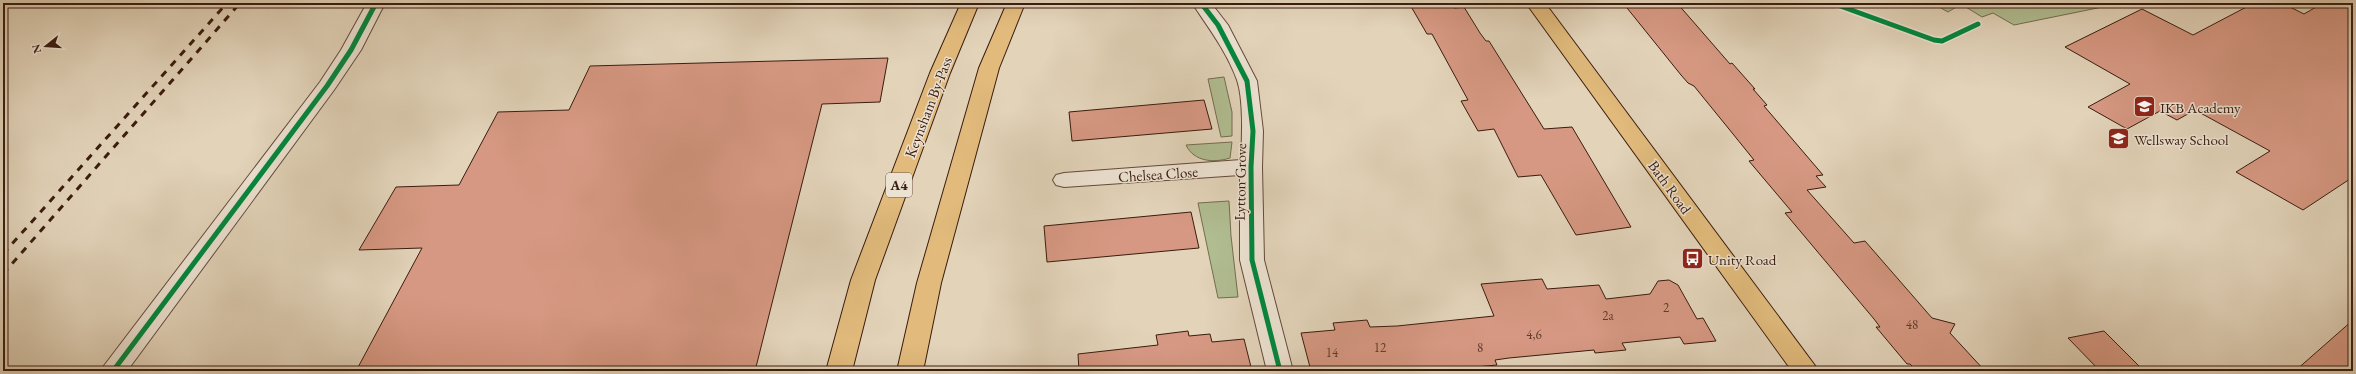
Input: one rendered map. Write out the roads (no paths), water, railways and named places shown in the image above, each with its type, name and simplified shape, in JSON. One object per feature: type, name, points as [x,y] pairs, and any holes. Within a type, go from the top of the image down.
[{"type":"main road","name":"Keynsham By-Pass","points":[[839,371],[863,280],[940,73],[970,3]]},
{"type":"main road","points":[[910,371],[929,283],[987,76],[1016,3]]},
{"type":"main road","name":"Bath Road","points":[[1534,3],[1806,371]]},
{"type":"street","points":[[113,371],[326,86],[351,50],[376,3]]},
{"type":"street","name":"Lytton Grove","points":[[1201,3],[1218,25],[1247,81],[1253,131],[1251,167],[1252,260],[1280,371]]},
{"type":"street","name":"Chelsea Close","points":[[1064,180],[1251,167]]},
{"type":"railway","points":[[3,254],[227,3]]},
{"type":"railway","points":[[3,274],[240,3]]},
{"type":"place","name":"IKB Academy","points":[[2144,107]]},
{"type":"place","name":"Wellsway School","points":[[2119,139]]},
{"type":"place","name":"Unity Road","points":[[1692,259]]}]
